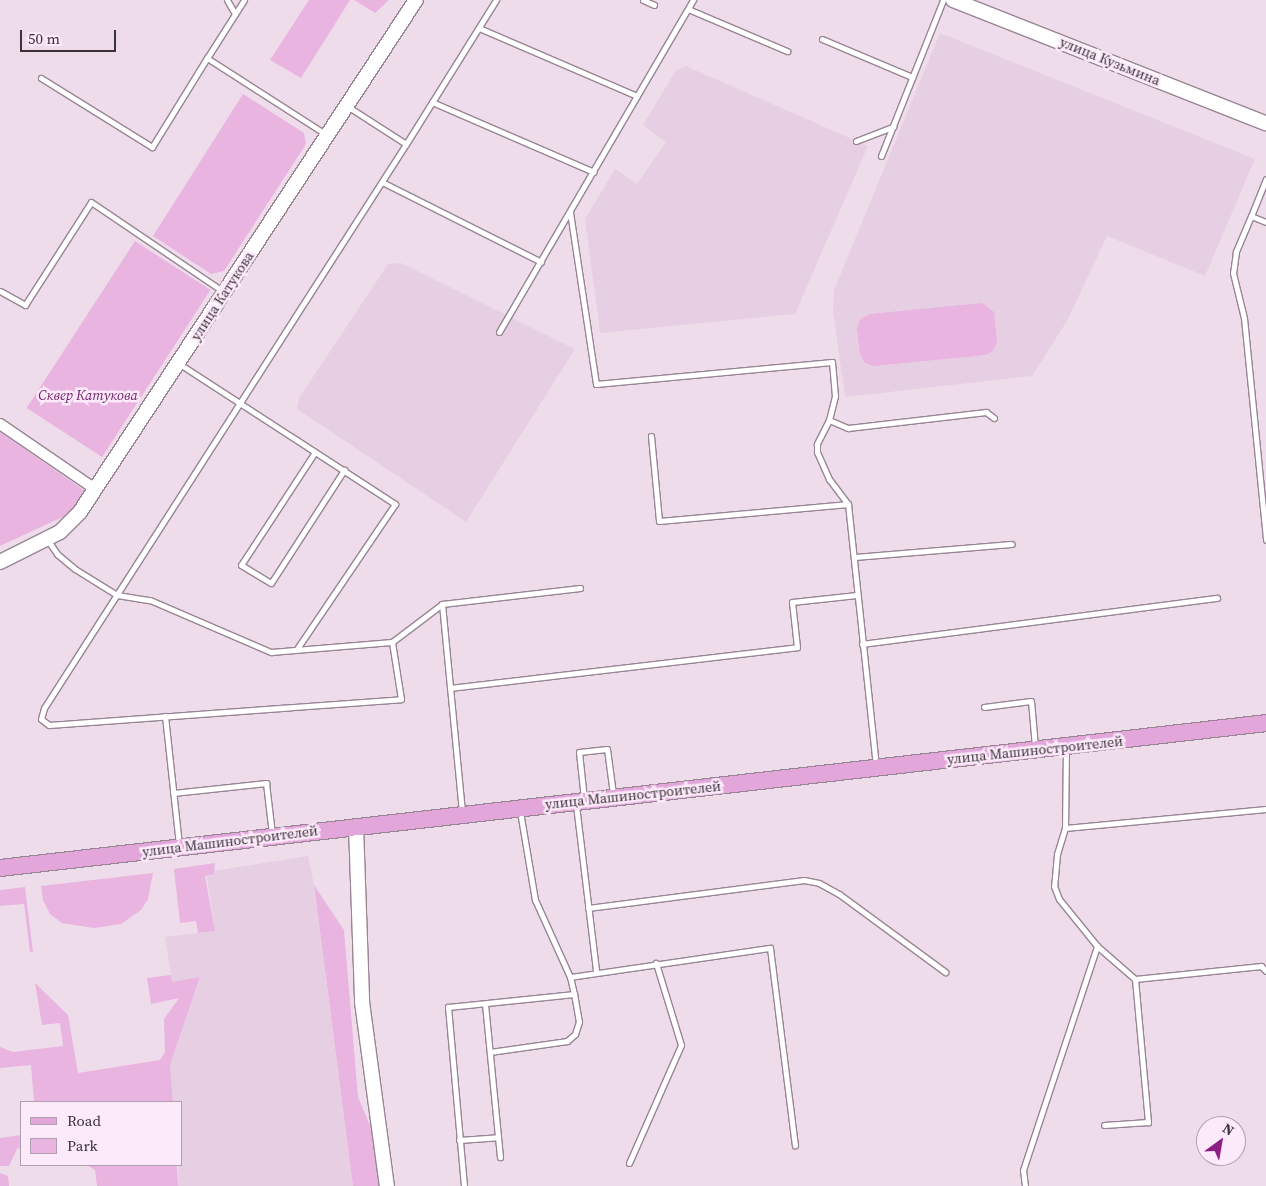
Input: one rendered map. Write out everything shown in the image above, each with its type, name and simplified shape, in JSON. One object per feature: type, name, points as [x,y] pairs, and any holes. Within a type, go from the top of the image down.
[{"type":"main road","name":"улица Машиностроителей","points":[[0,868],[272,835],[1266,723]]},
{"type":"street","name":"улица Катукова","points":[[0,562],[47,539],[71,523],[416,0]]},
{"type":"street","name":"улица Кузьмина","points":[[953,0],[980,5],[1266,123]]},
{"type":"street","points":[[0,424],[95,489]]},
{"type":"street","points":[[356,826],[362,1002],[387,1186]]},
{"type":"lane","points":[[227,0],[235,14]]},
{"type":"lane","points":[[41,78],[152,147],[244,0]]},
{"type":"lane","points":[[392,642],[401,699],[49,724],[41,719],[44,708],[382,182],[496,0]]},
{"type":"lane","points":[[642,0],[654,5]]},
{"type":"lane","points":[[499,332],[542,262],[693,0]]},
{"type":"lane","points":[[881,156],[943,0]]},
{"type":"lane","points":[[688,8],[787,51]]},
{"type":"lane","points":[[478,28],[638,96]]},
{"type":"lane","points":[[822,39],[912,77]]},
{"type":"lane","points":[[207,58],[327,136]]},
{"type":"lane","points":[[432,102],[594,172]]},
{"type":"lane","points":[[346,106],[406,144]]},
{"type":"lane","points":[[856,141],[893,127]]},
{"type":"lane","points":[[1266,179],[1236,252],[1233,273],[1244,318],[1266,540]]},
{"type":"lane","points":[[382,182],[542,262]]},
{"type":"lane","points":[[0,291],[25,305],[92,202],[224,292]]},
{"type":"lane","points":[[570,212],[596,384],[832,362],[835,396],[829,420],[816,444],[820,463],[848,504],[876,768]]},
{"type":"lane","points":[[1251,216],[1266,222]]},
{"type":"lane","points":[[178,363],[395,504],[297,649]]},
{"type":"lane","points":[[829,420],[848,428],[986,412],[994,418]]},
{"type":"lane","points":[[652,436],[659,521],[848,504]]},
{"type":"lane","points":[[315,452],[241,565],[271,583],[344,470]]},
{"type":"lane","points":[[47,539],[57,554],[75,569],[117,594],[150,600],[271,652],[392,642],[442,604],[580,588]]},
{"type":"lane","points":[[854,557],[1011,544]]},
{"type":"lane","points":[[450,688],[797,647],[792,602],[857,595]]},
{"type":"lane","points":[[862,644],[1217,598]]},
{"type":"lane","points":[[442,604],[463,814]]},
{"type":"lane","points":[[984,708],[1031,701],[1035,750]]},
{"type":"lane","points":[[165,716],[179,846]]},
{"type":"lane","points":[[1066,747],[1065,828],[1057,854],[1054,886],[1059,899],[1097,946],[1135,979],[1148,1122],[1104,1125]]},
{"type":"lane","points":[[596,971],[588,908],[580,801],[579,752],[607,749],[614,797]]},
{"type":"lane","points":[[173,793],[266,783],[272,835]]},
{"type":"lane","points":[[490,1052],[567,1041],[575,1034],[579,1022],[570,977],[535,900],[520,808]]},
{"type":"lane","points":[[1065,828],[1266,809]]},
{"type":"lane","points":[[588,908],[804,880],[819,883],[839,894],[945,972]]},
{"type":"lane","points":[[1025,1186],[1023,1170],[1097,946]]},
{"type":"lane","points":[[570,977],[596,971],[770,948],[795,1145]]},
{"type":"lane","points":[[629,1163],[681,1046],[656,963]]},
{"type":"lane","points":[[1135,979],[1261,966],[1266,971]]},
{"type":"lane","points":[[464,1186],[448,1007],[574,994]]},
{"type":"lane","points":[[485,1004],[500,1157]]},
{"type":"lane","points":[[460,1140],[498,1137]]},
{"type":"shaded area","points":[[940,33],[1255,159],[1205,276],[1107,236],[1067,321],[1032,376],[845,397],[833,312],[834,290]]},
{"type":"shaded area","points":[[686,66],[868,146],[795,314],[600,333],[585,219],[615,169],[637,184],[666,142],[643,125],[676,70]]},
{"type":"shaded area","points":[[401,263],[575,349],[466,522],[297,409],[299,398],[388,264]]},
{"type":"shaded area","points":[[308,856],[313,880],[353,1186],[178,1186],[179,1166],[182,1166],[182,1101],[173,1101],[170,1065],[200,978],[172,982],[165,937],[215,931],[206,872]]},
{"type":"green space","points":[[309,0],[350,0],[301,78],[270,60]]},
{"type":"green space","points":[[354,0],[389,0],[375,13]]},
{"type":"green space","points":[[243,94],[304,133],[306,144],[224,271],[211,274],[153,236]]},
{"type":"green space","name":"Сквер Катукова","points":[[135,241],[210,290],[102,457],[27,408]]},
{"type":"green space","points":[[982,303],[994,312],[997,342],[993,351],[986,355],[873,366],[864,362],[860,354],[857,328],[860,319],[870,314]]},
{"type":"green space","points":[[0,432],[85,491],[69,514],[0,546]]},
{"type":"green space","points":[[215,863],[214,874],[205,876],[215,931],[198,933],[196,921],[180,923],[174,869]]},
{"type":"green space","points":[[153,873],[148,899],[141,910],[121,924],[94,928],[62,923],[50,914],[43,900],[41,886]]},
{"type":"green space","points":[[314,885],[344,930],[358,1097],[372,1130],[379,1186],[353,1186]]},
{"type":"green space","points":[[25,887],[33,952],[30,952],[24,904],[0,906],[0,890]]},
{"type":"green space","points":[[171,975],[172,982],[200,977],[170,1065],[173,1101],[34,1101],[31,1065],[0,1068],[0,1047],[13,1052],[63,1046],[60,1023],[42,1025],[35,983],[68,1015],[78,1073],[160,1060],[165,1052],[164,1019],[179,998],[151,1004],[147,978]]},
{"type":"green space","points":[[20,1135],[20,1149],[18,1147],[9,1166],[0,1166],[0,1138]]},
{"type":"green space","points":[[89,1166],[177,1166],[178,1186],[97,1186],[95,1170]]},
{"type":"green space","points":[[0,1173],[8,1176],[9,1186],[0,1186]]}]
